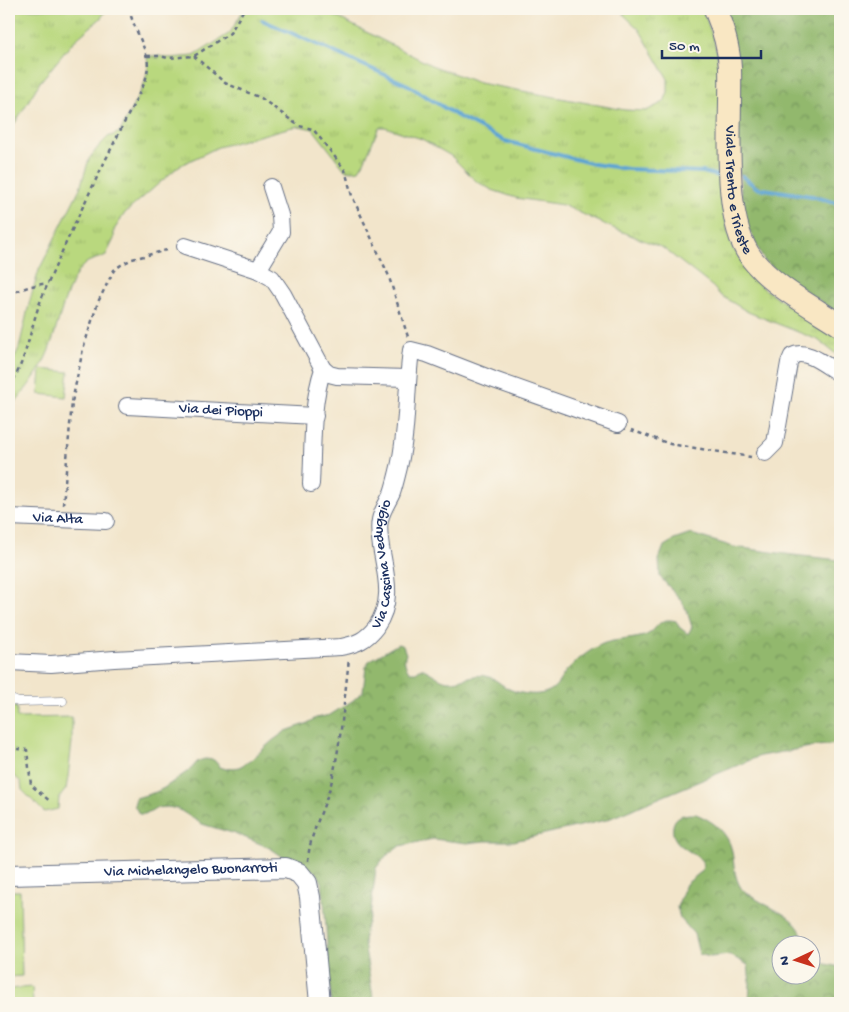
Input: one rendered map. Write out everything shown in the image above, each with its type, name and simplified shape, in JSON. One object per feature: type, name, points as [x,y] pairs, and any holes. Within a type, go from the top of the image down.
[{"type":"main road","name":"Viale Trento e Trieste","points":[[715,9],[726,40],[730,66],[730,162],[734,218],[739,235],[752,259],[773,280],[840,324]]},
{"type":"street","points":[[258,270],[281,232],[280,215],[271,187]]},
{"type":"street","points":[[185,246],[258,270],[272,278],[283,294],[323,369],[329,374],[337,376],[407,378]]},
{"type":"street","name":"Via Cascina Veduggio","points":[[9,662],[51,664],[359,643],[372,632],[383,616],[388,601],[386,575],[379,536],[379,520],[392,492],[400,466],[411,350]]},
{"type":"street","points":[[411,350],[428,354],[494,380],[618,424]]},
{"type":"street","points":[[761,455],[775,443],[792,356],[798,353],[805,354],[840,374]]},
{"type":"street","points":[[311,484],[318,382],[323,369]]},
{"type":"street","name":"Via dei Pioppi","points":[[127,406],[315,416]]},
{"type":"street","name":"Via Alta","points":[[9,517],[106,520]]},
{"type":"street","name":"Via Michelangelo Buonarroti","points":[[9,874],[286,868],[299,873],[307,883]]},
{"type":"street","points":[[307,883],[320,1003]]},
{"type":"lane","points":[[9,698],[18,702],[63,701]]},
{"type":"path","points":[[9,387],[20,369],[38,307],[62,250],[146,82],[147,56],[129,9]]},
{"type":"path","points":[[147,56],[168,58],[194,56],[230,33],[244,9]]},
{"type":"path","points":[[194,56],[225,84],[261,98],[299,126],[312,129],[345,170],[352,196],[388,274],[411,350]]},
{"type":"path","points":[[61,519],[72,402],[83,349],[106,283],[114,270],[132,259],[185,246]]},
{"type":"path","points":[[9,294],[31,286],[48,283]]},
{"type":"path","points":[[618,424],[670,444],[744,457],[761,455]]},
{"type":"path","points":[[307,883],[308,854],[330,785],[339,744],[351,645]]},
{"type":"path","points":[[9,748],[28,750],[31,785],[51,802]]},
{"type":"green space","points":[[9,9],[107,9],[101,18],[73,42],[40,82],[15,123],[9,129]]},
{"type":"green space","points":[[244,9],[321,9],[431,65],[479,83],[625,110],[646,111],[664,102],[668,92],[668,79],[639,29],[624,15],[623,9],[703,9],[715,44],[722,83],[718,160],[721,203],[732,247],[759,285],[785,303],[840,335],[840,357],[818,340],[748,312],[720,295],[713,287],[663,248],[563,205],[516,198],[492,190],[476,181],[451,156],[422,139],[385,127],[379,127],[364,162],[359,170],[352,171],[345,170],[313,129],[299,126],[218,147],[179,166],[125,213],[114,230],[114,239],[106,255],[87,262],[72,282],[42,365],[9,409],[10,368],[19,348],[39,270],[80,188],[89,159],[108,137],[120,132],[145,82],[148,68],[147,56],[168,58],[194,56],[230,33]]},
{"type":"green space","points":[[727,9],[840,9],[840,315],[765,262],[743,218]]},
{"type":"green space","points":[[41,369],[69,372],[66,397],[39,394]]},
{"type":"green space","points":[[691,534],[734,547],[840,560],[840,744],[816,746],[760,756],[606,820],[514,841],[467,843],[433,839],[400,846],[386,856],[376,868],[370,917],[365,930],[364,943],[374,1003],[331,1003],[322,882],[317,873],[303,864],[289,861],[270,848],[239,835],[202,824],[178,809],[168,807],[156,808],[145,814],[139,814],[134,805],[136,798],[164,788],[191,769],[198,761],[205,759],[214,760],[220,767],[226,769],[239,767],[250,761],[286,731],[306,724],[316,718],[330,715],[363,692],[366,667],[369,661],[398,644],[403,646],[406,654],[405,663],[410,672],[416,672],[421,668],[448,681],[481,675],[492,678],[512,690],[539,694],[551,690],[565,672],[599,645],[644,636],[653,631],[661,622],[669,620],[676,621],[679,627],[688,634],[692,627],[687,611],[681,600],[660,577],[659,559],[664,546]]},
{"type":"green space","points":[[9,707],[17,707],[17,718],[72,717],[72,742],[68,777],[66,789],[59,798],[58,809],[44,812],[22,790],[21,782],[9,771]]},
{"type":"green space","points":[[696,814],[719,828],[730,844],[737,879],[742,889],[792,920],[802,934],[772,934],[772,984],[822,984],[822,963],[840,967],[840,1003],[749,1003],[750,983],[748,965],[730,955],[710,957],[699,954],[694,934],[680,918],[677,907],[686,884],[701,872],[703,867],[702,861],[682,846],[675,838],[673,832],[674,822],[679,817]]},
{"type":"green space","points":[[9,891],[20,891],[22,976],[9,977]]},
{"type":"green space","points":[[32,987],[33,1003],[9,1003],[9,989]]},
{"type":"waterway","points":[[262,20],[408,85],[459,117],[505,141],[594,164],[628,169],[703,172],[722,177]]},
{"type":"waterway","points":[[742,176],[757,188],[812,196],[840,204]]}]
